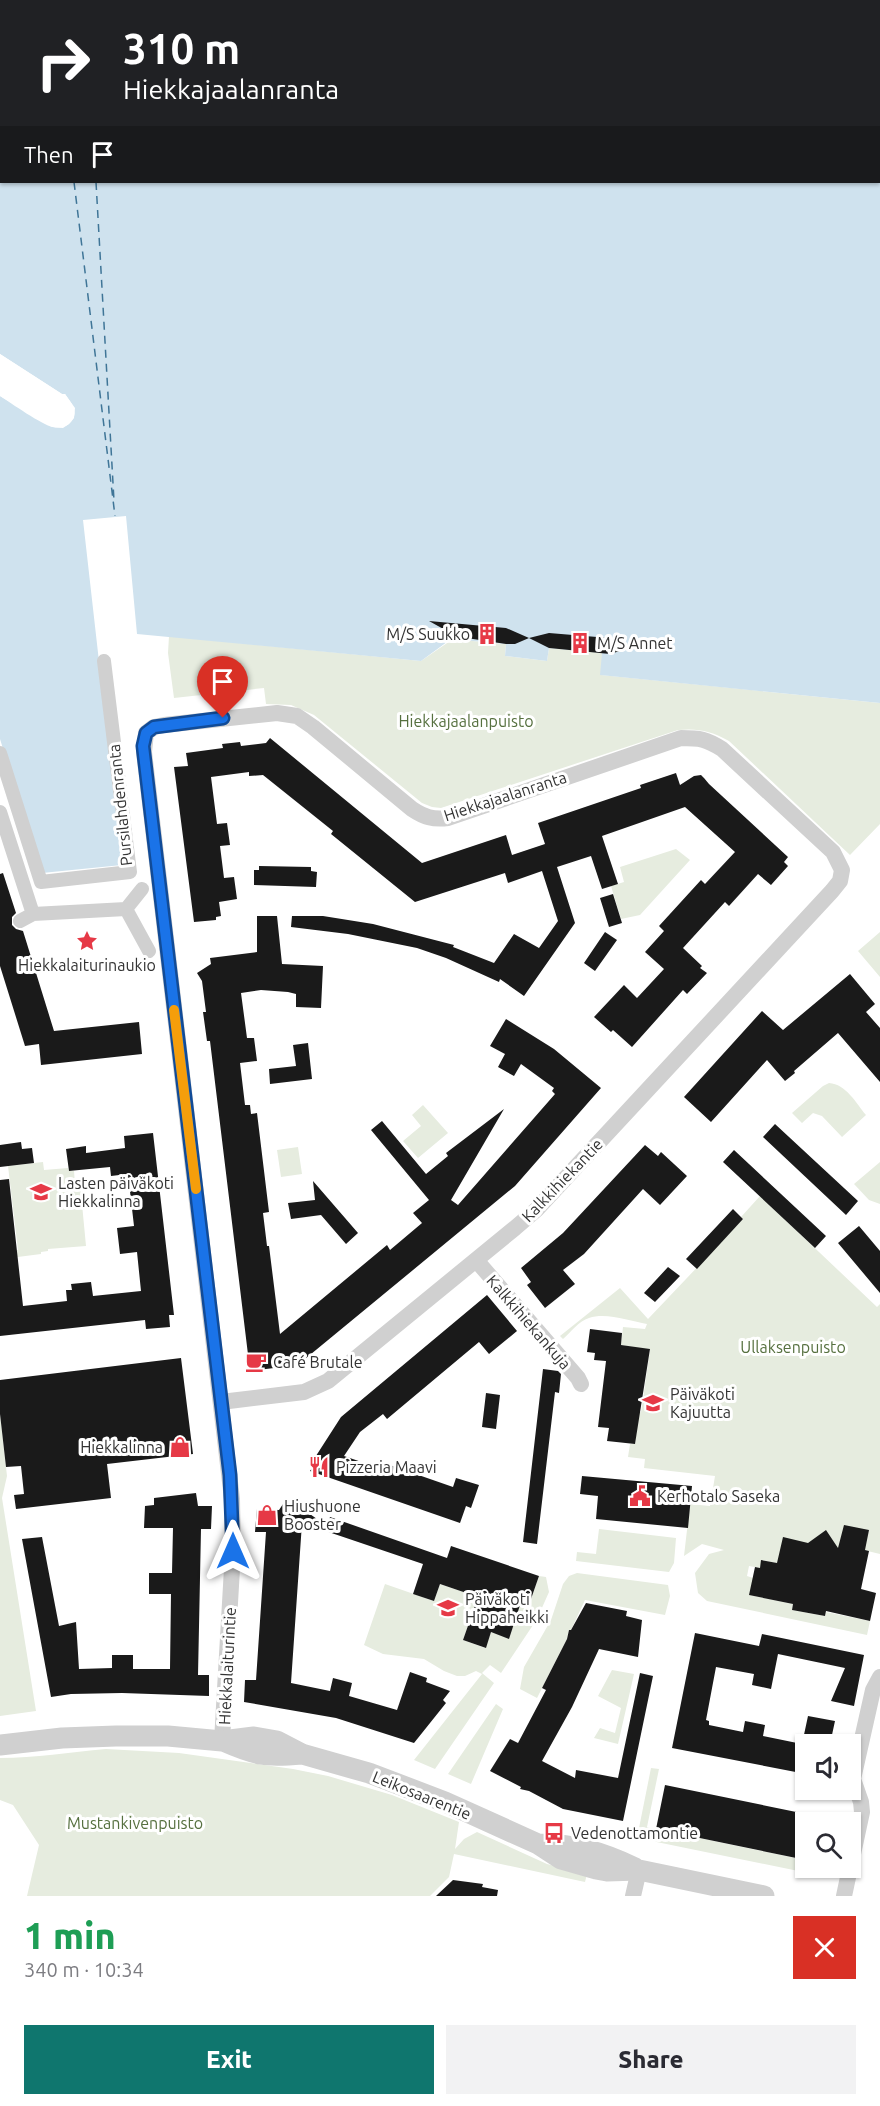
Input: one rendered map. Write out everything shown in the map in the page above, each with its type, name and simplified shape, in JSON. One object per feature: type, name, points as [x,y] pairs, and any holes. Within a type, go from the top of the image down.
[{"type":"street","name":"Pursilahdenranta","points":[[0,753],[41,882],[130,872],[104,661]]},
{"type":"street","name":"Hiekkajaalanranta","points":[[146,733],[164,724],[277,712],[297,716],[412,809],[429,818],[439,819],[448,818],[681,738],[700,738],[708,740],[734,759],[833,852],[842,870]]},
{"type":"street","name":"Hiekkalaiturintie","points":[[146,733],[144,752],[221,1402],[233,1523],[222,1741]]},
{"type":"street","points":[[0,812],[33,914]]},
{"type":"street","name":"Kalkkihiekantie","points":[[221,1402],[304,1392],[320,1386],[536,1210],[832,891],[840,881],[842,870]]},
{"type":"street","points":[[20,921],[33,914],[126,909],[142,889]]},
{"type":"street","points":[[126,909],[149,951]]},
{"type":"street","name":"Kalkkihiekankuja","points":[[476,1260],[581,1384]]},
{"type":"street","points":[[844,1896],[862,1812],[854,1779],[873,1690],[880,1677]]},
{"type":"street","name":"Leikosaarentie","points":[[0,1745],[62,1738],[168,1736],[222,1741],[254,1737],[270,1740],[302,1754],[369,1773],[418,1791],[538,1844],[561,1859],[596,1869],[639,1870],[764,1896]]},
{"type":"street","points":[[633,1896],[639,1870]]},
{"type":"green space","name":"Hiekkajaalanpuisto","points":[[169,636],[421,661],[450,639],[506,644],[505,656],[547,661],[549,648],[603,653],[601,675],[880,703],[880,824],[850,855],[729,741],[692,729],[678,730],[441,808],[432,807],[422,803],[314,715],[291,705],[266,704],[264,688],[174,698],[168,653]]},
{"type":"green space","points":[[676,849],[690,860],[640,915],[621,919],[611,886],[624,882],[620,867]]},
{"type":"green space","points":[[880,932],[880,977],[858,951]]},
{"type":"green space","points":[[829,1083],[846,1090],[866,1115],[842,1137],[822,1116],[813,1113],[802,1123],[792,1113]]},
{"type":"green space","points":[[423,1105],[448,1133],[418,1158],[403,1141],[421,1126],[412,1115]]},
{"type":"green space","points":[[298,1147],[302,1174],[281,1177],[277,1150]]},
{"type":"green space","name":"Lasten päiväkoti Hiekkalinna","points":[[43,1162],[44,1170],[68,1168],[69,1171],[74,1171],[75,1184],[80,1183],[86,1246],[48,1249],[41,1254],[10,1258],[9,1251],[18,1250],[8,1166]]},
{"type":"green space","points":[[880,1162],[880,1204],[869,1200],[854,1184]]},
{"type":"green space","name":"Ullaksenpuisto","points":[[760,1196],[877,1307],[880,1304],[880,1554],[851,1547],[827,1574],[762,1560],[760,1568],[749,1566],[747,1576],[753,1578],[750,1595],[793,1604],[792,1610],[825,1616],[826,1612],[870,1621],[867,1635],[707,1601],[698,1593],[695,1573],[709,1554],[724,1550],[702,1544],[684,1556],[690,1504],[710,1506],[715,1476],[644,1468],[645,1459],[628,1457],[630,1444],[635,1444],[650,1350],[621,1345],[623,1327],[645,1329],[647,1324],[610,1316],[596,1316],[582,1322],[563,1339],[560,1336],[620,1288],[648,1319],[743,1219],[741,1217]]},
{"type":"green space","points":[[0,1414],[7,1476],[2,1498],[36,1711],[0,1716]]},
{"type":"green space","points":[[599,1529],[676,1538],[674,1563],[669,1572],[576,1561],[577,1552],[596,1554]]},
{"type":"green space","points":[[577,1573],[668,1585],[670,1596],[665,1615],[585,1600],[537,1698],[520,1689],[524,1667],[551,1620],[563,1584],[569,1576]]},
{"type":"green space","points":[[539,1576],[546,1577],[549,1592],[537,1619],[501,1673],[490,1665],[482,1673],[494,1683],[435,1769],[414,1760],[482,1674],[476,1671],[465,1676],[457,1676],[424,1659],[383,1654],[364,1645],[385,1584],[434,1601],[440,1584],[478,1597],[463,1640],[485,1648],[491,1632],[509,1638],[523,1596],[531,1599]]},
{"type":"green space","points":[[612,1670],[634,1674],[618,1744],[594,1738],[600,1728],[615,1733],[621,1708],[598,1696]]},
{"type":"green space","points":[[496,1704],[503,1709],[471,1784],[448,1774]]},
{"type":"green space","name":"Mustankivenpuisto","points":[[106,1749],[179,1753],[328,1776],[392,1795],[459,1822],[455,1849],[464,1839],[477,1832],[547,1864],[587,1874],[585,1882],[454,1854],[449,1877],[430,1896],[27,1896],[39,1845],[13,1805],[0,1800],[0,1758]]},
{"type":"green space","points":[[651,1768],[659,1769],[647,1827],[795,1858],[795,1870],[637,1838]]},
{"type":"water","points":[[0,183],[880,183],[880,703],[600,675],[602,653],[549,648],[547,661],[505,656],[506,644],[451,639],[421,661],[137,634],[126,516],[83,520],[122,865],[42,873],[0,739],[0,396],[34,418],[59,428],[67,425],[73,419],[75,412],[65,394],[0,354]]},
{"type":"pier","points":[[0,354],[65,394],[75,408],[74,418],[69,424],[63,428],[52,427],[0,396],[0,393],[53,424],[62,425],[72,413],[64,397],[0,358]]},
{"type":"building","name":"M/S Suukko","points":[[429,621],[506,628],[529,638],[515,644],[473,639],[456,636]]},
{"type":"building","name":"M/S Annet","points":[[549,633],[609,638],[633,647],[610,654],[549,648],[529,638]]},
{"type":"building","points":[[270,738],[422,863],[506,835],[512,855],[545,844],[538,823],[641,788],[640,785],[676,773],[680,785],[694,776],[701,775],[788,857],[784,862],[788,866],[771,885],[758,874],[729,906],[725,902],[683,948],[707,973],[687,994],[683,990],[632,1047],[594,1017],[624,985],[637,998],[664,969],[645,952],[664,931],[659,926],[701,880],[705,884],[735,852],[685,807],[602,836],[618,884],[602,889],[591,856],[557,867],[575,923],[524,996],[500,979],[499,982],[446,958],[417,948],[348,934],[291,927],[292,916],[323,916],[373,924],[454,945],[453,947],[494,963],[514,934],[539,948],[558,921],[542,871],[508,883],[505,873],[415,902],[331,834],[333,831],[263,775],[249,776],[249,772],[211,777],[217,824],[227,823],[230,845],[220,846],[224,878],[234,877],[237,899],[219,902],[221,916],[216,917],[216,920],[194,922],[174,767],[188,766],[186,753],[223,748],[222,744],[240,742],[241,746],[266,743]]},
{"type":"building","points":[[259,866],[311,867],[311,871],[317,872],[316,887],[254,885],[254,870],[259,870]]},
{"type":"building","points":[[3,873],[16,913],[12,917],[12,925],[23,931],[54,1031],[139,1022],[142,1054],[41,1065],[39,1044],[25,1046],[0,966],[0,874]]},
{"type":"building","points":[[613,894],[622,923],[609,927],[600,898]]},
{"type":"building","points":[[257,916],[277,916],[282,964],[323,966],[321,1008],[296,1007],[296,994],[288,992],[261,990],[241,993],[247,1038],[254,1038],[257,1061],[240,1063],[245,1105],[250,1105],[251,1114],[257,1113],[269,1212],[263,1213],[280,1334],[387,1245],[390,1250],[422,1223],[413,1213],[429,1200],[371,1130],[382,1121],[426,1174],[448,1156],[446,1153],[504,1109],[451,1200],[458,1205],[555,1094],[552,1091],[554,1088],[521,1064],[514,1076],[498,1067],[505,1054],[490,1046],[506,1019],[554,1049],[601,1088],[515,1186],[305,1359],[306,1364],[250,1371],[210,1041],[207,1041],[203,1012],[206,1012],[202,981],[197,973],[211,964],[210,958],[257,952]]},
{"type":"building","points":[[605,932],[617,940],[595,971],[584,963]]},
{"type":"building","points":[[850,974],[875,1004],[866,1012],[880,1028],[880,1082],[838,1033],[785,1081],[767,1060],[711,1122],[684,1097],[762,1011],[783,1030]]},
{"type":"building","points":[[308,1043],[312,1079],[270,1084],[269,1069],[296,1066],[293,1045]]},
{"type":"building","points":[[775,1124],[858,1201],[846,1215],[763,1137]]},
{"type":"building","points":[[153,1133],[174,1315],[169,1315],[170,1327],[146,1329],[145,1320],[0,1336],[0,1180],[9,1179],[23,1306],[67,1301],[66,1290],[72,1290],[71,1284],[91,1282],[93,1296],[141,1291],[137,1252],[120,1254],[117,1228],[134,1226],[128,1174],[111,1176],[110,1167],[69,1171],[66,1149],[86,1146],[86,1153],[125,1148],[124,1136]]},
{"type":"building","points":[[21,1142],[22,1149],[32,1148],[34,1163],[0,1167],[0,1145]]},
{"type":"building","points":[[645,1145],[658,1156],[661,1152],[687,1176],[660,1205],[643,1189],[584,1254],[563,1270],[575,1284],[545,1308],[527,1285],[531,1282],[521,1268],[563,1233]]},
{"type":"building","points":[[734,1150],[826,1236],[815,1248],[723,1162]]},
{"type":"building","points":[[313,1181],[358,1233],[346,1244],[321,1215],[291,1219],[288,1203],[315,1200]]},
{"type":"building","points":[[733,1209],[743,1219],[697,1269],[686,1259]]},
{"type":"building","points":[[859,1226],[880,1251],[880,1293],[838,1243]]},
{"type":"building","points":[[668,1267],[680,1276],[655,1302],[644,1293]]},
{"type":"building","points":[[487,1295],[517,1331],[489,1354],[479,1342],[387,1419],[383,1414],[360,1432],[344,1456],[382,1469],[384,1463],[453,1487],[456,1478],[479,1485],[471,1508],[466,1506],[460,1523],[310,1471],[317,1461],[314,1459],[341,1417]]},
{"type":"building","points":[[590,1329],[622,1333],[621,1345],[650,1349],[635,1444],[607,1441],[609,1428],[598,1427],[606,1361],[594,1360],[595,1353],[587,1352]]},
{"type":"building","points":[[181,1358],[193,1454],[107,1464],[111,1498],[16,1509],[14,1495],[24,1494],[21,1466],[6,1467],[0,1414],[0,1380]]},
{"type":"building","points":[[543,1369],[558,1371],[561,1374],[559,1393],[555,1392],[537,1544],[523,1542]]},
{"type":"building","points":[[486,1393],[500,1395],[496,1429],[482,1427]]},
{"type":"building","points":[[582,1476],[692,1486],[688,1528],[596,1519],[598,1496],[580,1494]]},
{"type":"building","points":[[196,1493],[198,1506],[212,1506],[211,1529],[201,1529],[198,1675],[209,1675],[209,1696],[122,1693],[71,1694],[51,1697],[22,1539],[42,1537],[59,1626],[76,1622],[79,1669],[112,1668],[112,1655],[133,1655],[133,1669],[170,1669],[171,1594],[149,1594],[149,1573],[172,1573],[173,1528],[144,1528],[145,1506],[154,1505],[154,1498]]},
{"type":"building","points":[[287,1498],[327,1526],[330,1517],[447,1558],[451,1546],[539,1576],[531,1599],[523,1596],[509,1639],[491,1632],[486,1648],[463,1640],[478,1597],[440,1584],[434,1601],[413,1594],[423,1564],[302,1523],[291,1683],[330,1691],[333,1678],[352,1683],[349,1696],[397,1710],[410,1672],[427,1678],[426,1682],[450,1691],[443,1700],[446,1703],[414,1743],[336,1718],[244,1702],[245,1680],[256,1680],[266,1532],[255,1532],[257,1509],[279,1510]]},
{"type":"building","points":[[844,1525],[869,1530],[865,1550],[869,1551],[861,1589],[876,1593],[870,1621],[826,1611],[825,1616],[792,1610],[793,1604],[749,1595],[755,1567],[760,1568],[761,1560],[777,1563],[783,1537],[808,1543],[826,1530],[838,1548]]},
{"type":"building","points":[[586,1603],[627,1611],[626,1616],[642,1620],[638,1657],[599,1649],[572,1707],[542,1761],[575,1778],[576,1770],[618,1778],[640,1673],[653,1676],[623,1821],[563,1809],[529,1791],[520,1789],[521,1787],[490,1771],[510,1739],[518,1743],[546,1690],[542,1688],[567,1639],[569,1630]]},
{"type":"building","points":[[695,1633],[759,1646],[762,1634],[864,1655],[854,1706],[831,1701],[845,1668],[778,1654],[771,1689],[752,1685],[754,1674],[716,1667],[706,1720],[709,1721],[709,1725],[743,1732],[745,1721],[765,1725],[763,1736],[795,1743],[795,1772],[672,1748]]},
{"type":"building","points":[[808,1716],[835,1721],[832,1734],[804,1734]]},
{"type":"building","points":[[665,1785],[796,1812],[795,1858],[656,1829]]},
{"type":"building","points":[[453,1880],[483,1884],[482,1887],[498,1890],[497,1896],[436,1896]]},
{"type":"ferry route","points":[[74,183],[115,516]]},
{"type":"ferry route","points":[[96,183],[114,501]]},
{"type":"slow traffic","points":[[174,1010],[196,1189]]},
{"type":"place","name":"M/S Suukko","points":[[487,634]]},
{"type":"place","name":"M/S Annet","points":[[580,643]]},
{"type":"place","name":"Hiekkalaiturinaukio","points":[[87,941]]},
{"type":"place","name":"Lasten päiväkoti Hiekkalinna","points":[[41,1192]]},
{"type":"place","name":"Café Brutale","points":[[256,1362]]},
{"type":"place","name":"Päiväkoti Kajuutta","points":[[653,1403]]},
{"type":"place","name":"Hiekkalinna","points":[[180,1447]]},
{"type":"place","name":"Pizzeria Maavi","points":[[319,1467]]},
{"type":"place","name":"Kerhotalo Saseka","points":[[640,1496]]},
{"type":"place","name":"Hiushuone Booster","points":[[267,1515]]},
{"type":"place","name":"Päiväkoti Hippaheikki","points":[[448,1608]]},
{"type":"place","name":"Vedenottamontie","points":[[554,1833]]},
{"type":"route","points":[[223,718],[154,727],[146,733],[143,746],[230,1475],[233,1551]]}]
